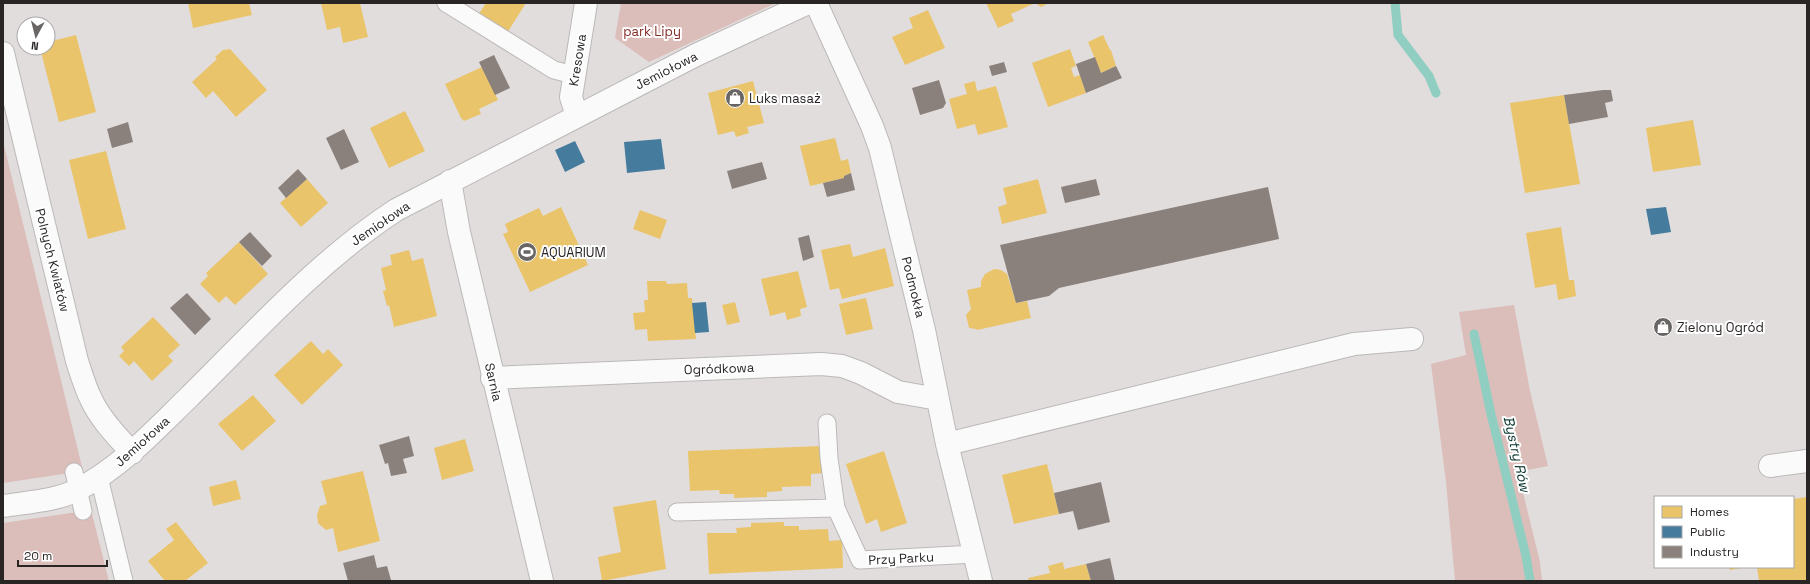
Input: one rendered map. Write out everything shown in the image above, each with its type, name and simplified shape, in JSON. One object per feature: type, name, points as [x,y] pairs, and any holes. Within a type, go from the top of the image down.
[{"type":"street","name":"Kresowa","points":[[577,116],[571,97],[586,3]]},
{"type":"street","name":"Jemiołowa","points":[[3,506],[48,499],[76,481],[99,477],[132,453],[330,259],[366,230],[396,210],[719,44],[808,3]]},
{"type":"street","name":"Podmokła","points":[[816,3],[872,126],[880,148],[924,330],[948,444],[981,581]]},
{"type":"street","name":"Polnych Kwiatów","points":[[3,53],[77,361],[90,399],[106,423],[132,453]]},
{"type":"street","name":"Sarnia","points":[[450,181],[458,232],[542,581]]},
{"type":"street","points":[[948,444],[1354,344],[1412,339]]},
{"type":"street","name":"Ogródkowa","points":[[492,378],[821,364],[842,366],[861,373],[898,392],[938,399]]},
{"type":"street","points":[[1770,466],[1807,461]]},
{"type":"lane","points":[[446,3],[554,70],[574,75]]},
{"type":"lane","name":"Przy Parku","points":[[827,422],[829,458],[836,508],[860,560],[975,554]]},
{"type":"lane","points":[[99,477],[124,581]]},
{"type":"lane","points":[[76,481],[83,511]]},
{"type":"lane","points":[[677,512],[836,508]]},
{"type":"green space","name":"park Lipy","points":[[621,3],[776,3],[649,62],[615,38]]},
{"type":"green space","points":[[3,141],[83,471],[3,483]]},
{"type":"green space","points":[[1514,305],[1530,391],[1548,466],[1518,472],[1540,562],[1542,581],[1455,581],[1446,482],[1431,364],[1466,355],[1459,312]]},
{"type":"green space","points":[[91,510],[109,581],[3,581],[3,523]]},
{"type":"building: Homes","points":[[188,3],[249,3],[252,15],[193,28]]},
{"type":"building: Homes","points":[[321,3],[360,3],[368,37],[343,43],[340,27],[327,30]]},
{"type":"building: Homes","points":[[486,3],[526,3],[507,33],[478,15]]},
{"type":"building: Homes","points":[[986,3],[1035,3],[1011,14],[1014,21],[998,28]]},
{"type":"building: Homes","points":[[1035,3],[1049,3],[1041,7]]},
{"type":"building: Homes","points":[[928,10],[945,48],[905,65],[892,37],[913,28],[909,18]]},
{"type":"building: Homes","points":[[76,35],[96,112],[59,122],[42,56],[56,56],[56,40]]},
{"type":"building: Homes","points":[[1103,35],[1111,50],[1116,66],[1101,73],[1088,42]]},
{"type":"building: Homes","points":[[230,49],[267,90],[236,117],[213,91],[206,98],[192,82],[217,59],[215,57],[223,50]]},
{"type":"building: Homes","points":[[1070,49],[1076,66],[1071,68],[1074,77],[1080,75],[1086,93],[1048,107],[1032,63]]},
{"type":"building: Homes","points":[[482,67],[498,100],[479,109],[481,114],[464,121],[461,118],[445,84]]},
{"type":"building: Homes","points":[[753,81],[764,123],[747,127],[749,133],[736,137],[734,131],[718,135],[708,93]]},
{"type":"building: Homes","points":[[975,81],[977,91],[996,86],[1008,127],[978,135],[975,124],[957,129],[949,99],[967,94],[964,84]]},
{"type":"building: Homes","points":[[1564,95],[1580,184],[1525,193],[1510,103]]},
{"type":"building: Homes","points":[[405,111],[425,151],[389,168],[370,128]]},
{"type":"building: Homes","points":[[1693,120],[1701,165],[1653,172],[1646,128]]},
{"type":"building: Homes","points":[[835,138],[841,161],[848,159],[851,173],[844,176],[844,178],[810,186],[800,146]]},
{"type":"building: Homes","points":[[106,151],[126,229],[88,239],[69,160]]},
{"type":"building: Homes","points":[[307,179],[328,203],[301,227],[280,203]]},
{"type":"building: Homes","points":[[1038,179],[1047,213],[1002,224],[998,207],[1007,204],[1003,188]]},
{"type":"building: Homes","points":[[561,207],[588,265],[530,292],[503,234],[508,232],[505,224],[539,208],[543,216]]},
{"type":"building: Homes","points":[[640,210],[667,220],[660,239],[633,229]]},
{"type":"building: Homes","points":[[1561,227],[1569,280],[1574,280],[1576,296],[1558,300],[1556,284],[1535,288],[1526,233]]},
{"type":"building: Homes","points":[[239,242],[268,274],[235,305],[226,296],[219,303],[200,284],[208,276],[206,273]]},
{"type":"building: Homes","points":[[850,244],[853,257],[885,248],[894,286],[842,299],[839,288],[830,290],[821,250]]},
{"type":"building: Homes","points":[[409,250],[412,261],[423,258],[437,316],[394,327],[389,305],[387,306],[383,291],[386,290],[381,268],[392,265],[390,255]]},
{"type":"building: Homes","points":[[994,269],[1001,270],[1007,274],[1016,303],[1027,301],[1031,318],[977,330],[969,328],[966,315],[971,309],[967,290],[981,287],[981,281],[985,274]]},
{"type":"building: Homes","points":[[798,271],[807,307],[800,309],[801,316],[787,320],[785,312],[770,316],[761,279]]},
{"type":"building: Homes","points":[[647,281],[666,281],[667,284],[687,283],[688,298],[692,298],[696,339],[648,341],[647,329],[635,330],[633,313],[645,312],[644,300],[648,300]]},
{"type":"building: Homes","points":[[866,298],[873,329],[846,335],[839,304]]},
{"type":"building: Homes","points":[[735,302],[740,322],[727,325],[722,305]]},
{"type":"building: Homes","points":[[153,317],[180,345],[168,356],[173,361],[152,381],[134,361],[129,366],[119,356],[124,351],[121,347]]},
{"type":"building: Homes","points":[[311,341],[323,354],[328,349],[343,365],[302,405],[274,375]]},
{"type":"building: Homes","points":[[253,395],[276,421],[242,451],[218,424]]},
{"type":"building: Homes","points":[[465,439],[474,471],[442,480],[434,448]]},
{"type":"building: Homes","points":[[823,446],[824,473],[811,474],[811,486],[782,487],[782,491],[767,492],[767,497],[734,498],[734,494],[720,494],[719,490],[690,491],[688,451]]},
{"type":"building: Homes","points":[[884,451],[907,523],[881,532],[877,519],[866,524],[846,464]]},
{"type":"building: Homes","points":[[1047,464],[1059,514],[1014,524],[1002,475]]},
{"type":"building: Homes","points":[[363,471],[380,541],[338,552],[333,528],[326,530],[318,523],[317,515],[320,506],[327,504],[321,481]]},
{"type":"building: Homes","points":[[236,480],[241,499],[213,506],[209,487]]},
{"type":"building: Homes","points":[[1807,497],[1807,581],[1759,581],[1757,568],[1794,568],[1794,499]]},
{"type":"building: Homes","points":[[656,500],[666,569],[602,581],[598,557],[621,552],[613,507]]},
{"type":"building: Homes","points":[[176,522],[208,563],[185,581],[165,581],[148,561],[174,540],[166,529]]},
{"type":"building: Homes","points":[[784,522],[784,526],[799,526],[799,530],[828,529],[829,541],[842,540],[843,568],[709,574],[707,533],[737,533],[736,528],[751,527],[751,523]]},
{"type":"building: Homes","points":[[1063,562],[1064,569],[1086,564],[1091,581],[1029,581],[1028,578],[1050,573],[1048,566]]},
{"type":"building: Homes","points":[[1729,568],[1741,568],[1730,570]]},
{"type":"building: Public","points":[[661,139],[665,169],[627,173],[624,142]]},
{"type":"building: Public","points":[[575,141],[585,162],[565,172],[555,150]]},
{"type":"building: Public","points":[[1666,207],[1671,232],[1651,235],[1646,209]]},
{"type":"building: Public","points":[[706,302],[709,332],[695,333],[692,303]]},
{"type":"building: Industry","points":[[494,55],[510,88],[495,95],[479,62]]},
{"type":"building: Industry","points":[[1095,57],[1101,73],[1116,66],[1122,78],[1086,93],[1076,64]]},
{"type":"building: Industry","points":[[1004,62],[1007,72],[992,76],[989,66]]},
{"type":"building: Industry","points":[[939,80],[946,103],[943,108],[920,115],[912,88]]},
{"type":"building: Industry","points":[[1611,90],[1613,101],[1605,103],[1608,117],[1569,124],[1564,95]]},
{"type":"building: Industry","points":[[128,122],[133,142],[112,148],[107,129]]},
{"type":"building: Industry","points":[[344,129],[359,162],[341,170],[326,138]]},
{"type":"building: Industry","points":[[762,162],[767,179],[732,189],[727,171]]},
{"type":"building: Industry","points":[[298,169],[307,179],[286,198],[278,188]]},
{"type":"building: Industry","points":[[851,173],[855,190],[827,197],[823,183],[844,178],[844,176]]},
{"type":"building: Industry","points":[[1096,179],[1100,195],[1065,203],[1061,187]]},
{"type":"building: Industry","points":[[1268,187],[1279,239],[1059,288],[1049,296],[1016,303],[1000,245]]},
{"type":"building: Industry","points":[[250,232],[272,256],[262,266],[239,242]]},
{"type":"building: Industry","points":[[809,235],[814,257],[803,261],[798,238]]},
{"type":"building: Industry","points":[[187,293],[211,319],[195,335],[170,308]]},
{"type":"building: Industry","points":[[409,436],[414,456],[403,459],[407,473],[391,476],[388,463],[385,464],[379,445]]},
{"type":"building: Industry","points":[[1101,482],[1110,522],[1078,530],[1073,511],[1059,514],[1054,493]]},
{"type":"building: Industry","points":[[374,555],[377,568],[387,566],[391,580],[348,581],[343,563]]},
{"type":"building: Industry","points":[[1110,558],[1115,581],[1091,581],[1086,564]]},
{"type":"waterway","name":"Bystry Rów","points":[[1395,3],[1398,35],[1429,76],[1436,93]]},
{"type":"waterway","name":"Bystry Rów","points":[[1474,334],[1491,414],[1526,556],[1530,581]]},
{"type":"place","name":"Luks masaż","points":[[735,98]]},
{"type":"place","name":"AQUARIUM","points":[[527,252]]},
{"type":"place","name":"Zielony Ogród","points":[[1663,327]]}]
